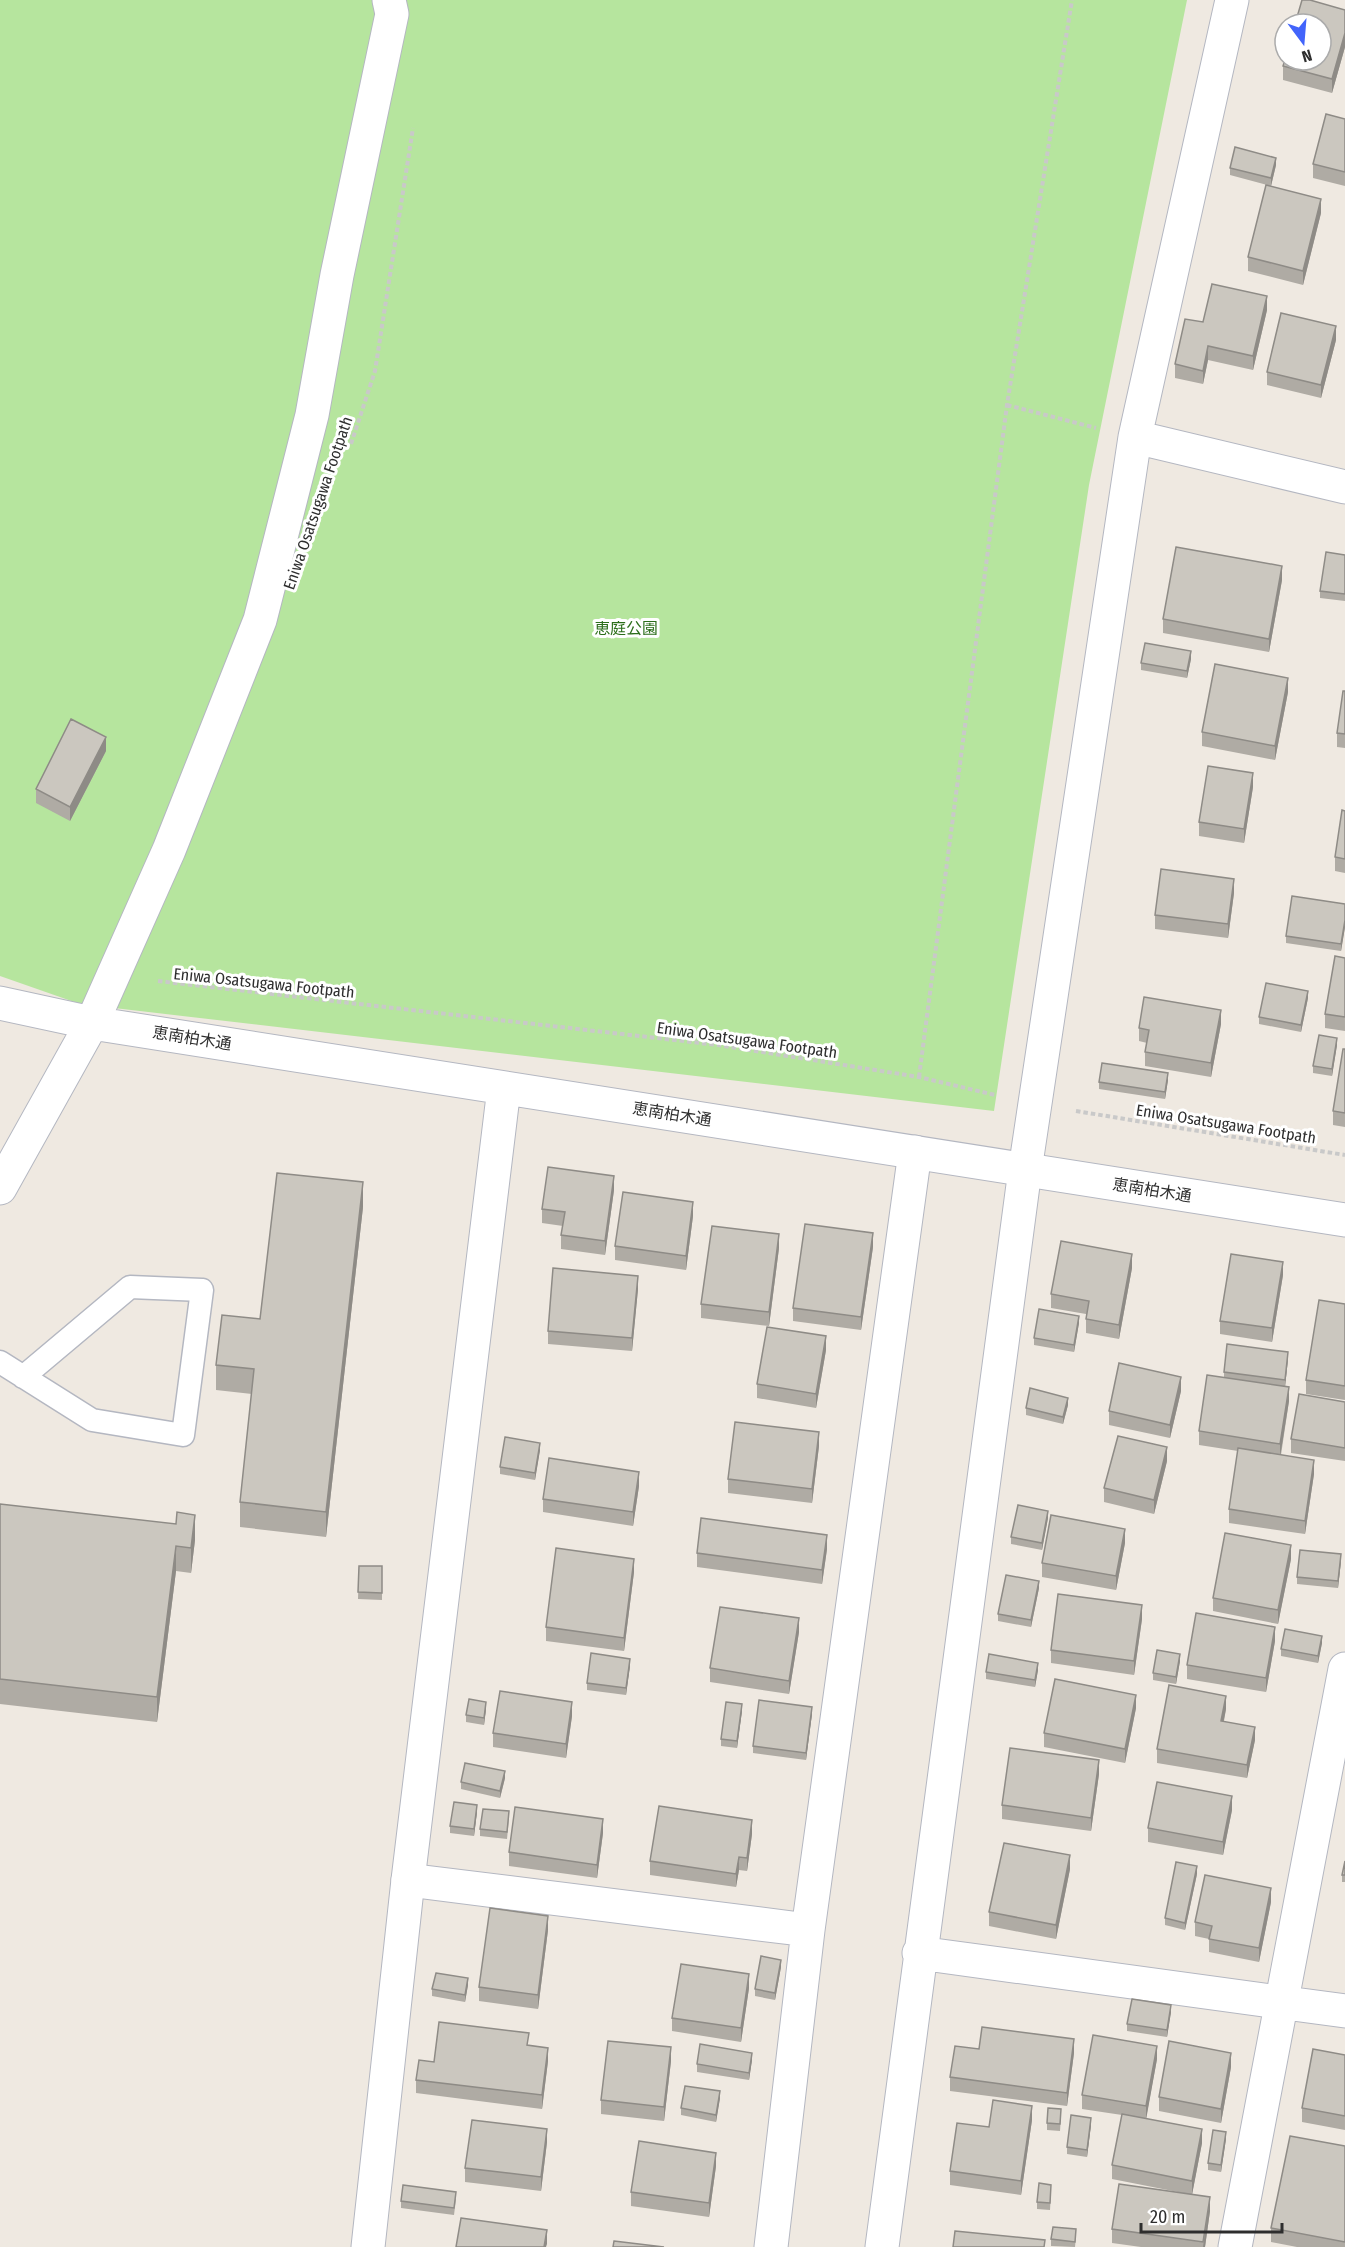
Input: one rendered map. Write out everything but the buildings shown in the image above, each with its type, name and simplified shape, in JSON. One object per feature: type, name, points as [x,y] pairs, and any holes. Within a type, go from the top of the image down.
[{"type":"street","points":[[0,1188],[92,1023],[169,850],[260,620],[312,415],[337,275],[392,14],[389,0]]},
{"type":"street","points":[[882,2247],[919,1953],[1025,1170],[1135,437],[1232,0]]},
{"type":"street","points":[[1135,437],[1345,487]]},
{"type":"street","name":"恵南柏木通","points":[[0,1004],[92,1023],[1345,1220]]},
{"type":"street","points":[[368,2247],[408,1880],[504,1088]]},
{"type":"street","points":[[771,2247],[808,1930],[915,1152]]},
{"type":"street","points":[[1234,2247],[1345,1670]]},
{"type":"street","points":[[408,1880],[808,1930]]},
{"type":"street","points":[[919,1953],[1345,2011]]},
{"type":"lane","points":[[0,1362],[23,1377],[92,1420],[183,1435],[202,1290],[130,1287],[23,1377]]},
{"type":"path","points":[[919,1077],[1007,405],[1072,0]]},
{"type":"path","name":"Eniwa Osatsugawa Footpath","points":[[349,449],[375,370],[414,123]]},
{"type":"path","points":[[1007,405],[1030,413],[1103,430]]},
{"type":"path","name":"Eniwa Osatsugawa Footpath","points":[[162,972],[157,983],[718,1046],[919,1077],[1036,1105],[1345,1155]]},
{"type":"green space","name":"恵庭公園","points":[[0,0],[1187,0],[1089,485],[994,1111],[80,1004],[0,976]]}]
